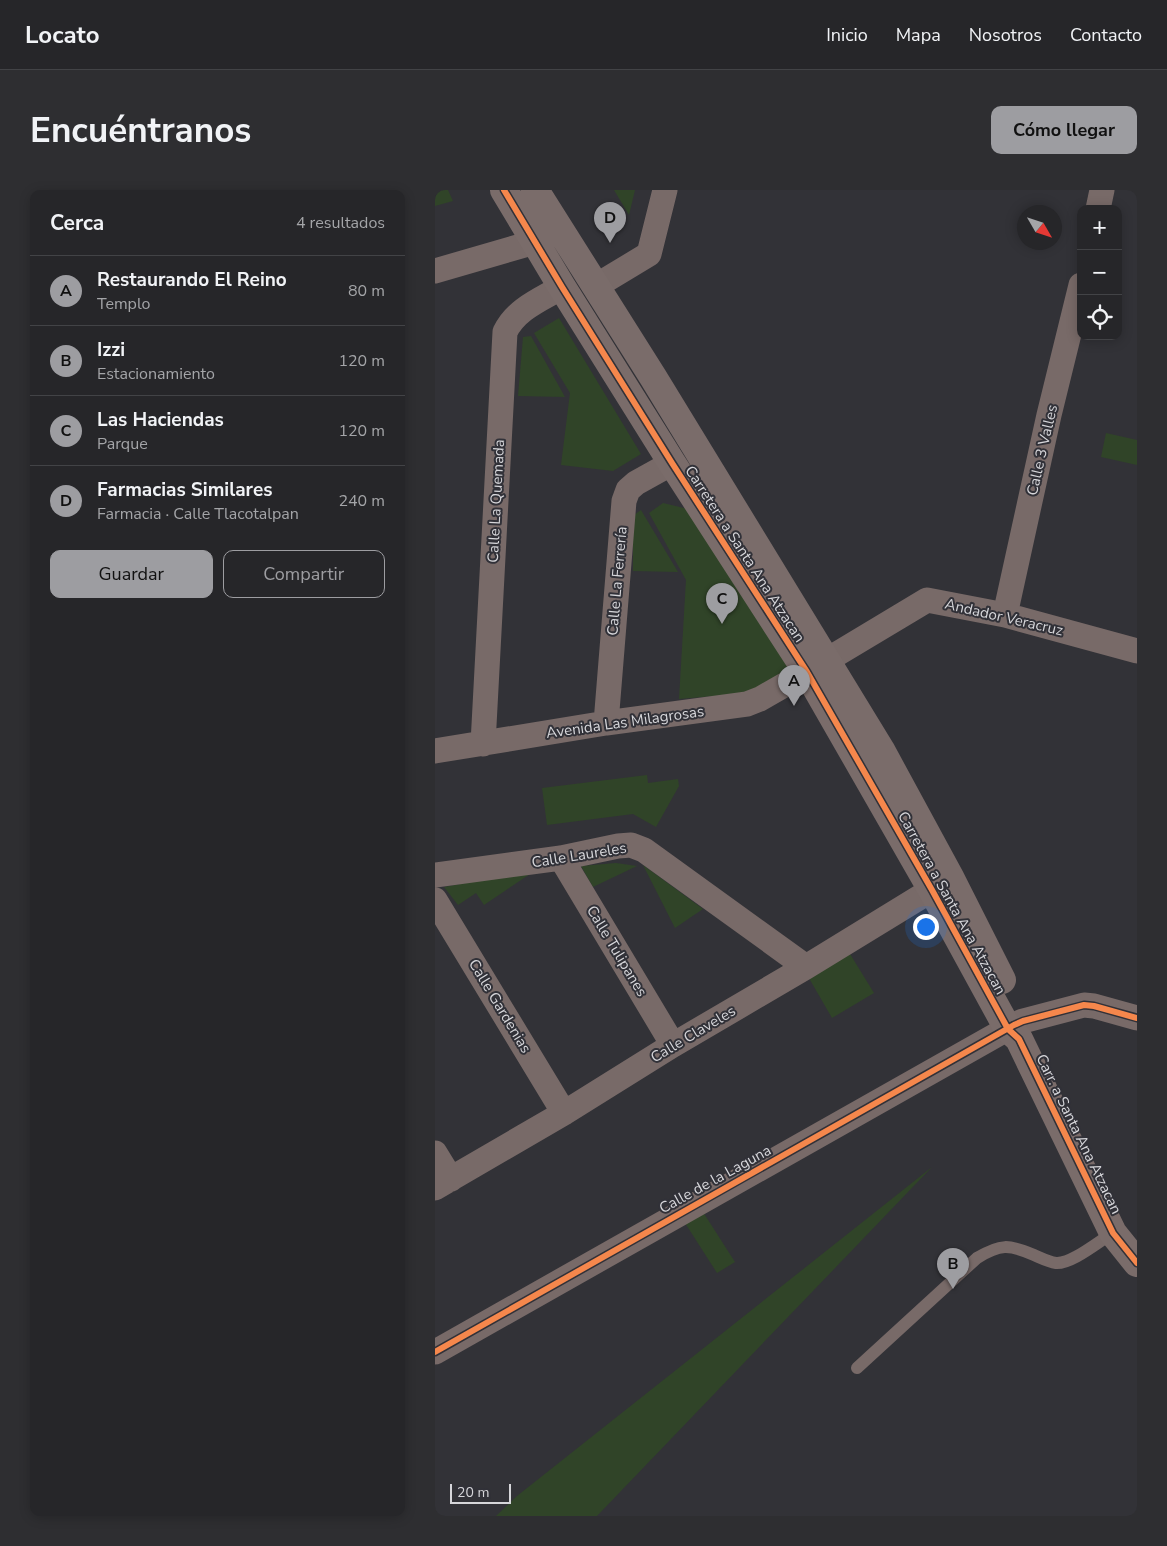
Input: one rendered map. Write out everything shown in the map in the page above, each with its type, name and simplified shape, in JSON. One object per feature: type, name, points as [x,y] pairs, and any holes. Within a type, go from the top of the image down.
[{"type":"street","name":"Carretera a Santa Ana Atzacan","points":[[503,190],[672,464],[816,666],[881,750],[941,884],[1016,1030]]},
{"type":"street","name":"Carretera a Santa Ana Atzacan","points":[[535,190],[653,377],[816,666]]},
{"type":"street","points":[[596,286],[649,254],[665,190]]},
{"type":"street","points":[[1099,205],[1102,190]]},
{"type":"street","points":[[435,271],[535,242]]},
{"type":"street","name":"Calle La Quemada","points":[[483,744],[505,332],[510,322],[518,313],[562,287]]},
{"type":"street","name":"Calle 3 Valles","points":[[1005,615],[1049,415],[1079,295]]},
{"type":"street","name":"Calle La Ferrería","points":[[606,723],[624,502],[628,490],[635,483],[672,464]]},
{"type":"street","name":"Andador Veracruz","points":[[816,666],[927,600],[1005,615],[1137,651]]},
{"type":"street","name":"Avenida Las Milagrosas","points":[[435,751],[606,723],[747,704],[760,699],[816,666]]},
{"type":"street","name":"Calle Laureles","points":[[435,876],[561,858],[631,845],[644,850],[806,967]]},
{"type":"street","name":"Calle Tulipanes","points":[[561,858],[673,1045]]},
{"type":"street","name":"Calle Claveles","points":[[443,1184],[941,884]]},
{"type":"street","name":"Calle Gardenias","points":[[435,900],[564,1112]]},
{"type":"street","name":"Calle de la Laguna","points":[[435,1352],[1016,1030],[1085,1005],[1137,1018]]},
{"type":"street","name":"Carr. a Santa Ana Atzacan","points":[[1016,1030],[1113,1232],[1137,1263]]},
{"type":"street","points":[[435,1153],[443,1184]]},
{"type":"lane","points":[[857,1368],[977,1258],[993,1248],[1010,1247],[1020,1249],[1056,1263],[1068,1261],[1113,1232]]},
{"type":"green space","points":[[435,190],[448,190],[453,201],[435,206]]},
{"type":"green space","points":[[614,190],[635,190],[629,215]]},
{"type":"green space","points":[[559,318],[641,454],[613,471],[561,465],[570,393],[534,333]]},
{"type":"green space","points":[[531,336],[565,397],[518,396],[523,337]]},
{"type":"green space","points":[[1106,433],[1137,440],[1137,465],[1101,457]]},
{"type":"green space","points":[[663,503],[688,509],[789,669],[751,693],[679,699],[686,580],[649,513]]},
{"type":"green space","points":[[641,510],[678,572],[633,571],[633,522],[634,515]]},
{"type":"green space","points":[[647,775],[648,783],[678,779],[679,786],[656,827],[633,814],[547,825],[542,788]]},
{"type":"green space","points":[[616,863],[637,866],[593,887],[581,866]]},
{"type":"green space","points":[[643,865],[703,909],[675,928]]},
{"type":"green space","points":[[536,870],[484,905],[476,893],[458,905],[444,887]]},
{"type":"green space","points":[[847,949],[874,993],[832,1018],[806,973]]},
{"type":"green space","points":[[932,1167],[597,1516],[496,1516],[517,1496]]},
{"type":"green space","points":[[703,1212],[735,1262],[717,1273],[685,1223]]},
{"type":"cycle path","points":[[504,190],[672,463],[807,672],[932,890],[1008,1029],[1019,1039],[1113,1233],[1137,1263]]},
{"type":"cycle path","points":[[435,1352],[1014,1025],[1084,1005],[1137,1018]]},
{"type":"place","name":"Farmacias Similares","points":[[610,243]]},
{"type":"place","name":"Las Haciendas","points":[[722,624]]},
{"type":"place","name":"Restaurando El Reino","points":[[794,706]]},
{"type":"place","name":"Izzi","points":[[953,1289]]}]
